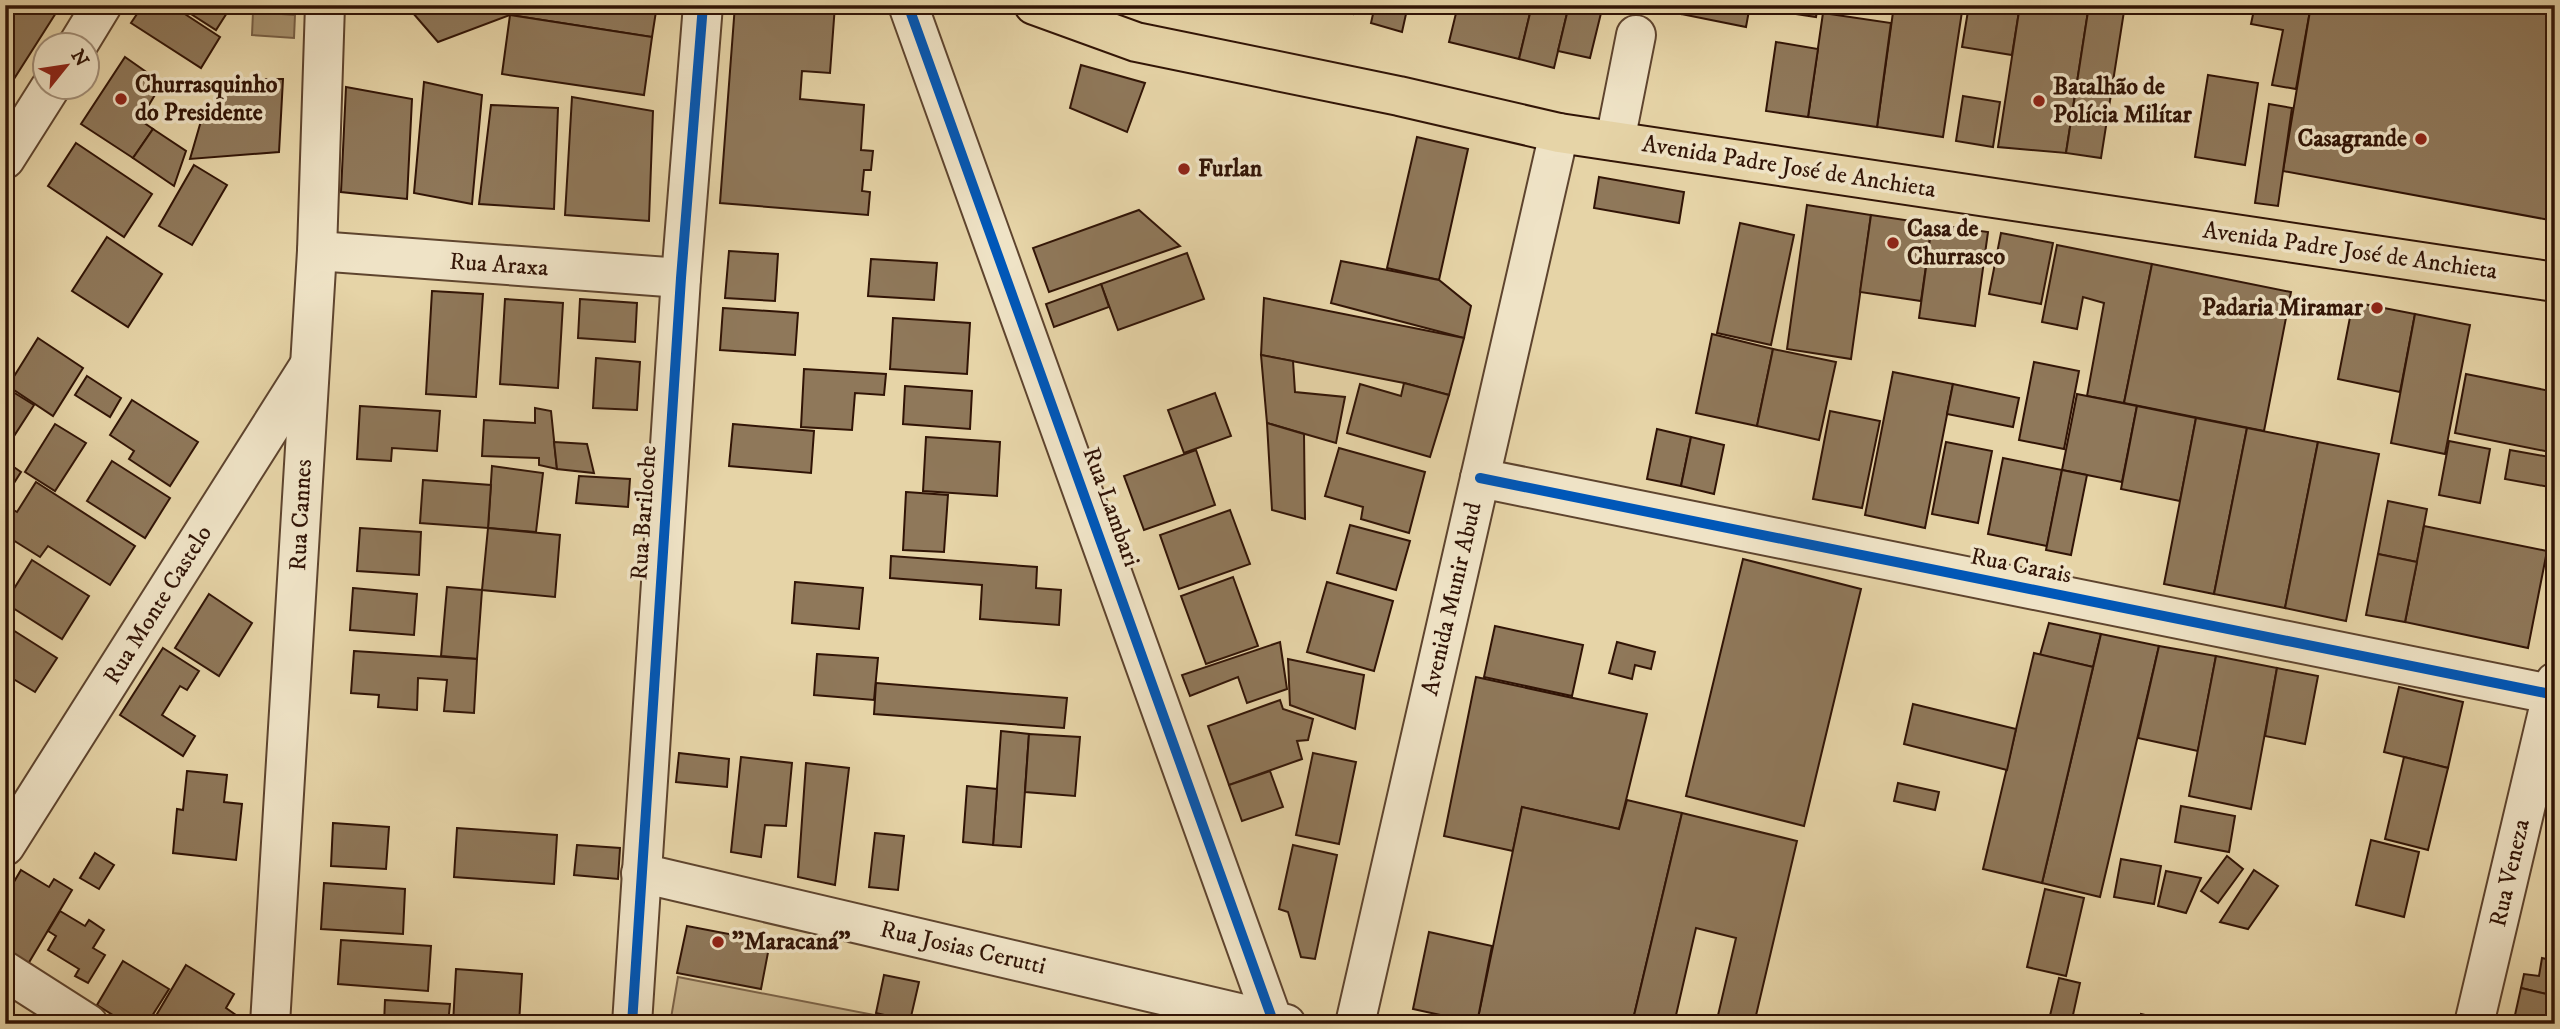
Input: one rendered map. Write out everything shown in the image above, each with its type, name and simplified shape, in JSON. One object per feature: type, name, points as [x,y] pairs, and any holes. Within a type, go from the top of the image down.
[{"type":"main road","name":"Avenida Padre José de Anchieta","points":[[1034,5],[1136,42],[1399,96],[1559,133],[2555,282]]},
{"type":"street","points":[[85,32],[102,5]]},
{"type":"street","name":"Rua Cannes","points":[[270,1024],[317,251],[325,5]]},
{"type":"street","name":"Rua Bariloche","points":[[632,1024],[681,278],[703,5]]},
{"type":"street","name":"Rua Lambari","points":[[908,5],[1277,1023]]},
{"type":"street","points":[[1615,141],[1636,35]]},
{"type":"street","points":[[5,159],[41,102]]},
{"type":"street","name":"Avenida Munir Abud","points":[[1354,1024],[1559,133]]},
{"type":"street","name":"Rua Araxa","points":[[317,251],[681,278]]},
{"type":"street","name":"Rua Monte Castelo","points":[[5,846],[310,364]]},
{"type":"street","name":"Rua Carais","points":[[1480,478],[2554,691]]},
{"type":"street","name":"Rua Veneza","points":[[2474,1024],[2554,691]]},
{"type":"street","name":"Rua Josias Cerutti","points":[[641,873],[1277,1023]]},
{"type":"street","points":[[5,971],[88,1024]]},
{"type":"shaded area","points":[[253,12],[295,15],[294,38],[252,35]]},
{"type":"shaded area","points":[[678,977],[905,1021],[904,1024],[670,1024]]},
{"type":"building","points":[[5,5],[61,5],[44,32],[32,32],[32,51],[5,93]]},
{"type":"building","points":[[143,5],[171,5],[220,37],[201,68],[131,23]]},
{"type":"building","points":[[177,5],[232,5],[216,30]]},
{"type":"building","points":[[406,5],[512,5],[510,15],[438,42]]},
{"type":"building","points":[[512,5],[657,5],[652,37],[510,15]]},
{"type":"building","points":[[735,5],[835,5],[830,73],[802,71],[800,99],[864,105],[861,150],[873,151],[871,170],[864,170],[862,191],[870,192],[868,215],[720,203]]},
{"type":"building","points":[[1312,5],[1356,5],[1353,14]]},
{"type":"building","points":[[1375,5],[1408,5],[1402,32],[1371,23]]},
{"type":"building","points":[[1458,5],[1532,5],[1519,59],[1449,42]]},
{"type":"building","points":[[1532,5],[1569,5],[1554,68],[1519,59]]},
{"type":"building","points":[[1569,5],[1603,5],[1590,58],[1558,51]]},
{"type":"building","points":[[1639,5],[1683,5],[1681,14]]},
{"type":"building","points":[[1683,5],[1750,5],[1746,27],[1681,14]]},
{"type":"building","points":[[1756,5],[1818,5],[1816,17],[1756,8]]},
{"type":"building","points":[[1894,5],[1963,5],[1943,137],[1877,127]]},
{"type":"building","points":[[1969,5],[2020,5],[2012,55],[1962,47]]},
{"type":"building","name":"Batalhão de Polícia Milítar","points":[[2020,5],[2089,5],[2066,153],[1998,147]]},
{"type":"building","points":[[2089,5],[2125,5],[2101,158],[2066,153]]},
{"type":"building","points":[[2255,5],[2311,5],[2296,89],[2272,85],[2283,30],[2251,24]]},
{"type":"building","name":"Casagrande","points":[[2311,5],[2555,5],[2555,221],[2283,171]]},
{"type":"building","points":[[1823,13],[1891,23],[1877,127],[1808,117]]},
{"type":"building","points":[[510,15],[652,37],[644,95],[502,74]]},
{"type":"building","points":[[1776,42],[1818,49],[1808,117],[1766,111]]},
{"type":"building","points":[[125,57],[162,83],[140,120],[153,129],[133,158],[81,124],[95,102],[102,102],[102,92]]},
{"type":"building","points":[[1081,65],[1145,83],[1127,132],[1070,108]]},
{"type":"building","points":[[2208,75],[2258,83],[2245,165],[2195,157]]},
{"type":"building","points":[[217,79],[283,79],[279,152],[190,159],[201,121],[215,120]]},
{"type":"building","points":[[424,82],[482,95],[472,204],[414,193]]},
{"type":"building","points":[[346,87],[412,99],[407,199],[341,192]]},
{"type":"building","points":[[1963,96],[2000,102],[1993,147],[1956,141]]},
{"type":"building","points":[[572,97],[653,111],[649,221],[565,215]]},
{"type":"building","points":[[2269,104],[2292,108],[2278,206],[2255,203]]},
{"type":"building","points":[[491,105],[558,108],[554,209],[479,204]]},
{"type":"building","points":[[153,129],[186,151],[174,186],[133,158]]},
{"type":"building","points":[[1417,137],[1468,149],[1439,280],[1387,268]]},
{"type":"building","points":[[76,143],[152,194],[124,237],[48,186]]},
{"type":"building","points":[[194,165],[227,185],[192,245],[159,226]]},
{"type":"building","points":[[1599,177],[1684,192],[1679,223],[1594,208]]},
{"type":"building","points":[[1807,205],[1871,215],[1851,359],[1787,349]]},
{"type":"building","points":[[1139,210],[1180,246],[1049,292],[1033,248]]},
{"type":"building","points":[[1871,215],[1932,224],[1921,301],[1860,292]]},
{"type":"building","points":[[1740,223],[1794,235],[1771,345],[1717,333]]},
{"type":"building","points":[[1932,224],[1988,232],[1975,326],[1919,318]]},
{"type":"building","points":[[2001,233],[2053,243],[2041,304],[1989,294]]},
{"type":"building","points":[[107,237],[162,274],[128,327],[72,291]]},
{"type":"building","points":[[2057,245],[2152,264],[2124,403],[2087,396],[2104,303],[2083,297],[2077,329],[2042,322]]},
{"type":"building","points":[[729,251],[778,254],[775,301],[725,298]]},
{"type":"building","points":[[1187,253],[1204,299],[1118,330],[1101,284]]},
{"type":"building","points":[[871,259],[937,263],[934,300],[868,296]]},
{"type":"building","points":[[1341,261],[1439,280],[1471,306],[1464,338],[1331,303]]},
{"type":"building","points":[[2152,264],[2291,292],[2264,431],[2124,403]]},
{"type":"building","points":[[1101,284],[1109,307],[1054,327],[1046,304]]},
{"type":"building","points":[[432,291],[483,294],[476,397],[426,394]]},
{"type":"building","points":[[1264,298],[1464,338],[1449,395],[1404,383],[1261,355]]},
{"type":"building","points":[[505,299],[563,303],[558,388],[500,384]]},
{"type":"building","points":[[580,299],[637,303],[635,342],[578,338]]},
{"type":"building","points":[[2353,302],[2415,314],[2400,392],[2338,379]]},
{"type":"building","points":[[723,308],[798,313],[795,355],[720,350]]},
{"type":"building","points":[[2415,314],[2470,325],[2445,454],[2391,443]]},
{"type":"building","points":[[893,318],[970,323],[967,374],[890,369]]},
{"type":"building","points":[[1712,334],[1773,349],[1757,426],[1696,413]]},
{"type":"building","points":[[38,338],[83,368],[53,416],[8,386]]},
{"type":"building","points":[[1773,349],[1836,362],[1819,440],[1757,426]]},
{"type":"building","points":[[1261,355],[1293,361],[1295,392],[1345,397],[1336,443],[1267,423]]},
{"type":"building","points":[[596,358],[640,362],[637,410],[593,408]]},
{"type":"building","points":[[2034,362],[2079,371],[2064,449],[2019,440]]},
{"type":"building","points":[[804,369],[886,374],[884,395],[855,393],[852,430],[801,427]]},
{"type":"building","points":[[1893,372],[1953,384],[1925,528],[1865,515]]},
{"type":"building","points":[[2466,374],[2555,392],[2555,453],[2455,433]]},
{"type":"building","points":[[87,376],[121,398],[110,417],[75,395]]},
{"type":"building","points":[[1404,383],[1449,395],[1430,457],[1347,433],[1360,384],[1401,396]]},
{"type":"building","points":[[1953,384],[2019,398],[2013,427],[1947,414]]},
{"type":"building","points":[[905,386],[972,391],[970,429],[903,424]]},
{"type":"building","points":[[5,387],[34,405],[5,450]]},
{"type":"building","points":[[1215,393],[1231,436],[1184,453],[1168,410]]},
{"type":"building","points":[[2077,394],[2137,406],[2122,482],[2062,470]]},
{"type":"building","points":[[132,400],[198,442],[170,486],[129,459],[134,451],[110,435]]},
{"type":"building","points":[[360,406],[440,411],[437,451],[392,448],[391,461],[357,459]]},
{"type":"building","points":[[2137,406],[2196,418],[2180,501],[2121,489]]},
{"type":"building","points":[[535,408],[551,411],[557,469],[539,465],[539,458],[482,456],[484,420],[535,423]]},
{"type":"building","points":[[1830,411],[1880,421],[1862,508],[1813,499]]},
{"type":"building","points":[[2196,418],[2247,428],[2214,594],[2164,584]]},
{"type":"building","points":[[1267,423],[1304,434],[1305,519],[1272,510]]},
{"type":"building","points":[[55,424],[86,443],[55,491],[25,472]]},
{"type":"building","points":[[733,424],[814,431],[811,473],[729,466]]},
{"type":"building","points":[[2247,428],[2318,442],[2285,608],[2214,594]]},
{"type":"building","points":[[1657,429],[1691,437],[1681,486],[1647,479]]},
{"type":"building","points":[[926,437],[1000,442],[997,496],[923,491]]},
{"type":"building","points":[[1691,437],[1724,445],[1714,494],[1681,486]]},
{"type":"building","points":[[2449,441],[2490,449],[2480,503],[2439,495]]},
{"type":"building","points":[[554,442],[587,444],[594,473],[557,469]]},
{"type":"building","points":[[1946,442],[1992,451],[1978,523],[1932,514]]},
{"type":"building","points":[[2318,442],[2379,454],[2346,621],[2285,608]]},
{"type":"building","points":[[1339,448],[1425,472],[1409,533],[1361,519],[1363,507],[1325,496]]},
{"type":"building","points":[[1196,450],[1215,505],[1144,530],[1124,476]]},
{"type":"building","points":[[2510,450],[2555,458],[2555,488],[2505,479]]},
{"type":"building","points":[[2003,458],[2062,470],[2047,546],[1988,534]]},
{"type":"building","points":[[5,461],[21,472],[5,497]]},
{"type":"building","points":[[112,461],[170,498],[145,538],[87,501]]},
{"type":"building","points":[[492,466],[543,473],[536,532],[488,528]]},
{"type":"building","points":[[2062,470],[2087,475],[2071,555],[2046,550]]},
{"type":"building","points":[[579,476],[630,479],[628,507],[576,503]]},
{"type":"building","points":[[423,480],[491,485],[488,528],[420,523]]},
{"type":"building","points":[[36,482],[135,546],[110,585],[48,546],[40,557],[5,535],[5,505],[17,512]]},
{"type":"building","points":[[906,492],[948,495],[944,552],[903,550]]},
{"type":"building","points":[[2388,501],[2427,509],[2417,562],[2378,554]]},
{"type":"building","points":[[1230,510],[1250,564],[1179,589],[1160,535]]},
{"type":"building","points":[[1350,525],[1410,541],[1396,590],[1337,573]]},
{"type":"building","points":[[2424,526],[2547,551],[2528,648],[2405,622]]},
{"type":"building","points":[[360,528],[421,532],[419,575],[357,571]]},
{"type":"building","points":[[488,528],[560,535],[555,597],[482,590]]},
{"type":"building","points":[[2378,554],[2417,562],[2405,622],[2366,615]]},
{"type":"building","points":[[891,556],[1037,567],[1036,588],[1061,590],[1059,625],[980,619],[982,585],[890,578]]},
{"type":"building","points":[[1743,559],[1861,589],[1804,826],[1686,796]]},
{"type":"building","points":[[32,560],[89,596],[62,639],[5,603]]},
{"type":"building","points":[[1233,577],[1258,646],[1206,664],[1181,596]]},
{"type":"building","points":[[795,582],[863,588],[859,629],[792,623]]},
{"type":"building","points":[[1327,582],[1393,601],[1374,671],[1307,652]]},
{"type":"building","points":[[447,587],[482,590],[477,659],[441,656]]},
{"type":"building","points":[[353,588],[417,594],[414,635],[350,630]]},
{"type":"building","points":[[209,594],[252,623],[219,676],[175,648]]},
{"type":"building","points":[[2049,623],[2101,634],[2093,667],[2040,655]]},
{"type":"building","points":[[5,625],[57,658],[35,692],[5,674]]},
{"type":"building","points":[[1495,626],[1583,645],[1572,696],[1484,677]]},
{"type":"building","points":[[2101,634],[2159,646],[2100,897],[2042,883]]},
{"type":"building","points":[[1280,642],[1287,689],[1247,703],[1238,677],[1190,696],[1182,675]]},
{"type":"building","points":[[1617,642],[1655,652],[1651,669],[1635,665],[1632,679],[1609,673]]},
{"type":"building","points":[[2159,646],[2216,656],[2198,751],[2138,738]]},
{"type":"building","points":[[163,648],[199,671],[187,690],[180,686],[162,715],[195,736],[183,756],[120,715]]},
{"type":"building","points":[[354,651],[477,659],[474,713],[444,711],[447,680],[418,678],[417,710],[378,707],[379,695],[351,693]]},
{"type":"building","points":[[2034,653],[2093,667],[2042,883],[1983,869]]},
{"type":"building","points":[[817,654],[878,658],[874,700],[814,695]]},
{"type":"building","points":[[2216,656],[2277,668],[2251,809],[2189,796]]},
{"type":"building","points":[[1288,659],[1364,675],[1355,729],[1290,705]]},
{"type":"building","points":[[2277,668],[2318,676],[2305,744],[2265,736]]},
{"type":"building","points":[[1476,677],[1647,714],[1619,829],[1522,807],[1513,851],[1444,836]]},
{"type":"building","points":[[876,683],[1067,698],[1064,728],[874,714]]},
{"type":"building","points":[[2399,687],[2463,702],[2448,768],[2384,752]]},
{"type":"building","points":[[1280,700],[1283,709],[1313,719],[1308,740],[1297,741],[1302,759],[1229,785],[1208,726]]},
{"type":"building","points":[[1913,704],[2016,729],[2007,770],[1904,744]]},
{"type":"building","points":[[1001,731],[1029,734],[1021,847],[993,845]]},
{"type":"building","points":[[1029,734],[1080,737],[1075,796],[1025,792]]},
{"type":"building","points":[[679,753],[729,759],[727,787],[676,782]]},
{"type":"building","points":[[1313,753],[1356,762],[1339,844],[1296,835]]},
{"type":"building","points":[[741,757],[792,763],[786,826],[765,825],[761,857],[731,852]]},
{"type":"building","points":[[2404,757],[2448,768],[2428,850],[2385,839]]},
{"type":"building","points":[[806,763],[849,768],[835,885],[798,877]]},
{"type":"building","points":[[187,771],[227,775],[224,802],[242,804],[236,860],[173,853],[177,809],[183,810]]},
{"type":"building","points":[[1270,771],[1283,807],[1242,821],[1229,785]]},
{"type":"building","points":[[1898,783],[1939,792],[1935,810],[1894,801]]},
{"type":"building","points":[[967,786],[997,789],[993,845],[963,842]]},
{"type":"building","points":[[1627,800],[1682,813],[1632,1024],[1477,1023],[1522,807],[1619,829]]},
{"type":"building","points":[[2181,806],[2235,816],[2229,852],[2175,842]]},
{"type":"building","points":[[1682,813],[1797,841],[1754,1024],[1716,1024],[1736,938],[1696,928],[1674,1024],[1632,1024]]},
{"type":"building","points":[[333,823],[389,827],[386,869],[331,866]]},
{"type":"building","points":[[457,828],[557,835],[554,884],[454,877]]},
{"type":"building","points":[[875,833],[904,836],[898,890],[869,887]]},
{"type":"building","points":[[2371,840],[2419,852],[2404,917],[2356,905]]},
{"type":"building","points":[[577,845],[620,848],[618,879],[574,875]]},
{"type":"building","points":[[1293,845],[1337,855],[1315,959],[1301,957],[1288,912],[1279,909]]},
{"type":"building","points":[[95,853],[114,865],[99,889],[80,878]]},
{"type":"building","points":[[2227,856],[2243,869],[2218,903],[2201,891]]},
{"type":"building","points":[[2121,859],[2161,866],[2154,904],[2114,897]]},
{"type":"building","points":[[21,870],[49,887],[54,879],[72,890],[28,964],[5,950],[5,897]]},
{"type":"building","points":[[2254,870],[2278,886],[2248,929],[2220,922]]},
{"type":"building","points":[[2166,871],[2201,878],[2186,913],[2158,906]]},
{"type":"building","points":[[2555,880],[2555,913],[2547,911]]},
{"type":"building","points":[[324,883],[405,889],[403,934],[321,929]]},
{"type":"building","points":[[2045,889],[2084,898],[2066,976],[2027,967]]},
{"type":"building","points":[[60,911],[85,926],[89,920],[104,930],[93,948],[105,955],[88,983],[75,976],[79,969],[48,950],[56,936],[48,931]]},
{"type":"building","points":[[687,926],[770,942],[761,989],[677,973]]},
{"type":"building","points":[[1429,932],[1492,946],[1477,1023],[1413,1009]]},
{"type":"building","points":[[341,940],[431,946],[428,991],[338,984]]},
{"type":"building","points":[[2542,958],[2555,961],[2555,996],[2521,988],[2524,974],[2539,976]]},
{"type":"building","points":[[123,961],[169,989],[147,1024],[127,1024],[97,1005]]},
{"type":"building","points":[[186,965],[234,994],[226,1008],[236,1015],[231,1024],[161,1024],[154,1019]]},
{"type":"building","points":[[456,969],[522,974],[519,1024],[453,1024]]},
{"type":"building","points":[[884,975],[919,982],[910,1021],[876,1013]]},
{"type":"building","points":[[2059,978],[2080,983],[2071,1024],[2048,1024]]},
{"type":"building","points":[[2521,988],[2555,996],[2555,1024],[2513,1024]]},
{"type":"building","points":[[385,1000],[450,1004],[448,1024],[384,1024]]},
{"type":"building","points":[[2141,1014],[2182,1024],[2139,1024]]},
{"type":"cycle path","points":[[632,1024],[681,278],[703,5]]},
{"type":"cycle path","points":[[908,5],[1274,1024]]},
{"type":"cycle path","points":[[1480,478],[2555,695]]},
{"type":"place","name":"Churrasquinho do Presidente","points":[[121,99]]},
{"type":"place","name":"Batalhão de Polícia Milítar","points":[[2039,101]]},
{"type":"place","name":"Casagrande","points":[[2421,139]]},
{"type":"place","name":"Furlan","points":[[1184,169]]},
{"type":"place","name":"Casa de Churrasco","points":[[1893,243]]},
{"type":"place","name":"Padaria Miramar","points":[[2377,308]]},
{"type":"place","name":"\"Maracaná\"","points":[[718,942]]}]
